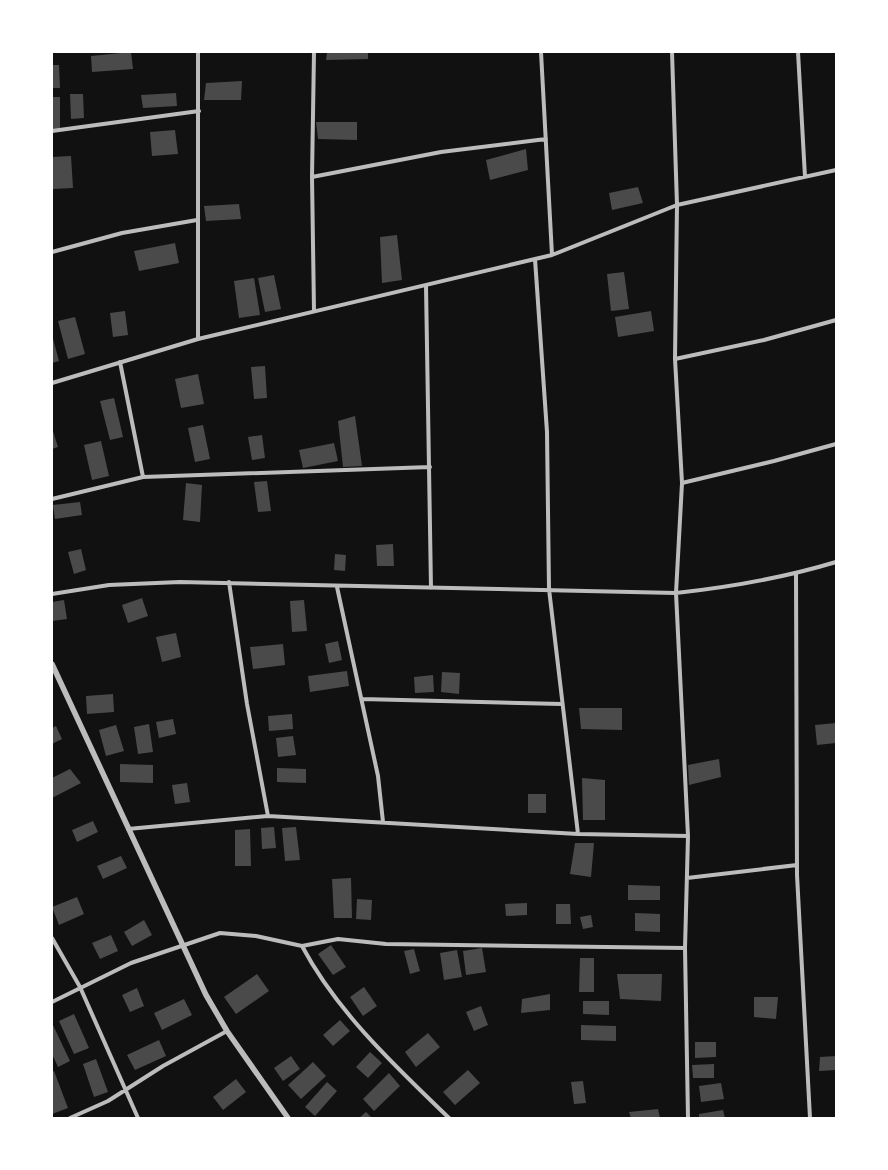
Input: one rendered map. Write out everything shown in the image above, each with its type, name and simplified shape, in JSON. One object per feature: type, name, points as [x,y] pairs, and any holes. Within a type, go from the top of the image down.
[{"type":"street","points":[[198,52],[198,339]]},
{"type":"street","points":[[314,52],[312,177],[314,311]]},
{"type":"street","points":[[541,52],[552,255]]},
{"type":"street","points":[[672,52],[677,205],[675,358],[682,483],[676,593],[688,836],[685,948],[688,1118]]},
{"type":"street","points":[[798,52],[805,176]]},
{"type":"street","points":[[52,131],[199,111]]},
{"type":"street","points":[[312,177],[441,152],[546,139]]},
{"type":"street","points":[[52,383],[198,339],[552,255],[677,205],[836,170]]},
{"type":"street","points":[[52,252],[122,234],[197,220]]},
{"type":"street","points":[[535,259],[547,432],[549,589],[578,834]]},
{"type":"street","points":[[426,286],[431,588]]},
{"type":"street","points":[[675,358],[764,340],[836,320]]},
{"type":"street","points":[[120,362],[143,478]]},
{"type":"street","points":[[682,483],[774,461],[836,444]]},
{"type":"street","points":[[52,500],[143,478],[430,467]]},
{"type":"street","points":[[52,594],[109,585],[229,582],[338,587],[549,589],[676,593],[725,588],[796,574],[836,562]]},
{"type":"street","points":[[796,574],[797,865],[810,1118]]},
{"type":"street","points":[[229,582],[247,704],[268,816]]},
{"type":"street","points":[[338,587],[378,776],[383,822]]},
{"type":"street","points":[[52,664],[206,995],[227,1031],[288,1118]]},
{"type":"street","points":[[362,699],[562,704]]},
{"type":"street","points":[[128,829],[268,816],[578,834],[688,836]]},
{"type":"street","points":[[687,878],[797,865]]},
{"type":"street","points":[[52,1002],[131,963],[220,934],[256,936],[302,946],[338,940],[386,944],[685,948]]},
{"type":"street","points":[[52,938],[80,987],[138,1118]]},
{"type":"street","points":[[302,946],[311,964],[342,1006],[370,1038],[448,1118]]},
{"type":"street","points":[[70,1118],[108,1101],[227,1031]]},
{"type":"building","points":[[131,52],[133,69],[92,72],[91,56]]},
{"type":"building","points":[[327,52],[368,52],[368,59],[326,60]]},
{"type":"building","points":[[52,65],[59,65],[60,88],[52,88]]},
{"type":"building","points":[[242,81],[241,100],[204,100],[206,83]]},
{"type":"building","points":[[176,93],[177,106],[143,108],[141,95]]},
{"type":"building","points":[[70,94],[83,94],[84,118],[71,119]]},
{"type":"building","points":[[52,97],[60,97],[60,130],[52,130]]},
{"type":"building","points":[[316,122],[357,122],[357,140],[318,139]]},
{"type":"building","points":[[175,130],[178,154],[152,156],[150,132]]},
{"type":"building","points":[[526,149],[528,170],[490,180],[486,160]]},
{"type":"building","points":[[71,156],[73,188],[53,189],[52,157]]},
{"type":"building","points":[[638,187],[643,203],[612,210],[609,193]]},
{"type":"building","points":[[239,204],[241,219],[206,221],[204,206]]},
{"type":"building","points":[[397,235],[402,280],[382,283],[380,237]]},
{"type":"building","points":[[175,243],[179,263],[139,271],[134,251]]},
{"type":"building","points":[[624,272],[629,309],[611,311],[607,274]]},
{"type":"building","points":[[274,275],[281,309],[265,312],[258,278]]},
{"type":"building","points":[[254,278],[260,315],[239,318],[234,281]]},
{"type":"building","points":[[125,311],[128,335],[113,337],[110,313]]},
{"type":"building","points":[[651,311],[654,331],[618,337],[615,317]]},
{"type":"building","points":[[75,317],[85,354],[68,359],[58,321]]},
{"type":"building","points":[[52,335],[59,361],[52,363]]},
{"type":"building","points":[[265,366],[267,398],[254,399],[251,367]]},
{"type":"building","points":[[198,374],[204,404],[181,408],[175,379]]},
{"type":"building","points":[[114,398],[123,437],[110,440],[100,401]]},
{"type":"building","points":[[355,416],[362,466],[343,467],[338,421]]},
{"type":"building","points":[[203,425],[210,459],[195,462],[188,428]]},
{"type":"building","points":[[52,428],[58,447],[52,449]]},
{"type":"building","points":[[262,435],[265,458],[252,460],[248,437]]},
{"type":"building","points":[[101,441],[109,476],[92,480],[84,445]]},
{"type":"building","points":[[334,443],[338,461],[303,468],[299,450]]},
{"type":"building","points":[[267,481],[271,511],[258,512],[254,482]]},
{"type":"building","points":[[186,483],[202,485],[200,522],[183,520]]},
{"type":"building","points":[[80,502],[82,515],[55,519],[53,505]]},
{"type":"building","points":[[393,544],[394,566],[377,566],[376,545]]},
{"type":"building","points":[[81,549],[86,570],[74,574],[68,552]]},
{"type":"building","points":[[335,554],[346,555],[345,571],[334,570]]},
{"type":"building","points":[[142,598],[148,616],[128,623],[122,605]]},
{"type":"building","points":[[64,600],[67,619],[52,621],[52,602]]},
{"type":"building","points":[[304,600],[307,631],[292,632],[290,601]]},
{"type":"building","points":[[176,633],[181,657],[162,662],[156,637]]},
{"type":"building","points":[[338,641],[342,660],[329,663],[325,644]]},
{"type":"building","points":[[283,644],[285,665],[253,669],[250,647]]},
{"type":"building","points":[[347,671],[349,686],[310,692],[308,676]]},
{"type":"building","points":[[442,672],[460,673],[459,694],[441,692]]},
{"type":"building","points":[[433,675],[434,692],[415,693],[414,677]]},
{"type":"building","points":[[113,694],[114,712],[87,714],[86,696]]},
{"type":"building","points":[[579,708],[622,708],[622,730],[581,729]]},
{"type":"building","points":[[292,714],[293,729],[269,731],[268,716]]},
{"type":"building","points":[[173,719],[176,734],[159,738],[156,722]]},
{"type":"building","points":[[836,723],[836,743],[817,745],[815,725]]},
{"type":"building","points":[[149,724],[153,752],[138,754],[134,727]]},
{"type":"building","points":[[116,725],[124,751],[106,756],[99,730]]},
{"type":"building","points":[[56,726],[62,739],[52,744],[52,728]]},
{"type":"building","points":[[293,736],[296,755],[278,757],[276,738]]},
{"type":"building","points":[[719,759],[721,777],[689,785],[688,765]]},
{"type":"building","points":[[120,764],[153,765],[153,783],[120,782]]},
{"type":"building","points":[[277,768],[306,769],[306,783],[277,782]]},
{"type":"building","points":[[70,769],[81,783],[52,798],[52,778]]},
{"type":"building","points":[[582,778],[605,780],[605,820],[583,820]]},
{"type":"building","points":[[187,783],[190,802],[175,804],[172,785]]},
{"type":"building","points":[[528,794],[546,794],[546,813],[528,813]]},
{"type":"building","points":[[93,821],[98,832],[77,842],[72,830]]},
{"type":"building","points":[[274,827],[276,848],[262,849],[261,828]]},
{"type":"building","points":[[296,827],[300,860],[285,861],[282,828]]},
{"type":"building","points":[[250,829],[251,866],[235,866],[235,830]]},
{"type":"building","points":[[575,843],[594,843],[591,877],[570,874]]},
{"type":"building","points":[[121,856],[127,868],[103,879],[97,866]]},
{"type":"building","points":[[351,878],[352,918],[334,918],[332,879]]},
{"type":"building","points":[[628,885],[660,886],[660,900],[628,900]]},
{"type":"building","points":[[77,897],[84,914],[59,925],[52,907]]},
{"type":"building","points":[[357,899],[372,900],[371,920],[356,919]]},
{"type":"building","points":[[527,903],[527,915],[506,916],[505,904]]},
{"type":"building","points":[[556,904],[570,904],[571,924],[556,924]]},
{"type":"building","points":[[635,913],[660,914],[660,932],[635,931]]},
{"type":"building","points":[[591,915],[593,927],[583,929],[580,917]]},
{"type":"building","points":[[144,920],[152,935],[132,946],[124,932]]},
{"type":"building","points":[[111,935],[118,951],[100,959],[92,943]]},
{"type":"building","points":[[331,945],[346,967],[333,975],[318,954]]},
{"type":"building","points":[[482,948],[486,972],[466,975],[463,951]]},
{"type":"building","points":[[414,949],[420,971],[410,974],[404,951]]},
{"type":"building","points":[[457,950],[462,977],[444,980],[440,953]]},
{"type":"building","points":[[580,958],[594,958],[594,992],[579,992]]},
{"type":"building","points":[[257,974],[269,991],[236,1014],[224,997]]},
{"type":"building","points":[[617,974],[662,974],[661,1001],[620,999]]},
{"type":"building","points":[[364,987],[377,1006],[363,1016],[350,997]]},
{"type":"building","points":[[137,988],[144,1006],[130,1012],[122,995]]},
{"type":"building","points":[[550,994],[550,1010],[521,1013],[522,999]]},
{"type":"building","points":[[754,997],[778,997],[776,1019],[754,1017]]},
{"type":"building","points":[[184,999],[192,1015],[162,1030],[154,1013]]},
{"type":"building","points":[[583,1001],[609,1001],[609,1015],[583,1014]]},
{"type":"building","points":[[481,1006],[488,1025],[474,1031],[466,1012]]},
{"type":"building","points":[[74,1014],[89,1048],[74,1054],[59,1021]]},
{"type":"building","points":[[340,1020],[350,1031],[333,1046],[323,1035]]},
{"type":"building","points":[[52,1023],[70,1061],[58,1067],[52,1054]]},
{"type":"building","points":[[581,1025],[616,1026],[616,1041],[581,1040]]},
{"type":"building","points":[[428,1033],[440,1047],[416,1067],[405,1052]]},
{"type":"building","points":[[159,1040],[166,1056],[135,1070],[127,1055]]},
{"type":"building","points":[[695,1042],[716,1042],[716,1057],[695,1058]]},
{"type":"building","points":[[370,1052],[382,1063],[368,1078],[356,1067]]},
{"type":"building","points":[[291,1056],[300,1069],[283,1081],[274,1068]]},
{"type":"building","points":[[836,1056],[836,1070],[819,1071],[820,1057]]},
{"type":"building","points":[[96,1059],[108,1092],[94,1097],[83,1064]]},
{"type":"building","points":[[313,1062],[326,1076],[301,1099],[288,1085]]},
{"type":"building","points":[[714,1064],[714,1078],[693,1078],[692,1065]]},
{"type":"building","points":[[468,1070],[480,1083],[455,1105],[443,1092]]},
{"type":"building","points":[[54,1071],[68,1108],[52,1114],[52,1072]]},
{"type":"building","points":[[389,1073],[400,1086],[374,1111],[363,1099]]},
{"type":"building","points":[[236,1079],[246,1092],[223,1110],[213,1097]]},
{"type":"building","points":[[583,1081],[586,1103],[574,1104],[571,1082]]},
{"type":"building","points":[[327,1082],[337,1091],[315,1116],[305,1107]]},
{"type":"building","points":[[721,1083],[724,1099],[701,1102],[699,1086]]},
{"type":"building","points":[[658,1109],[660,1118],[631,1118],[629,1112]]},
{"type":"building","points":[[723,1110],[725,1118],[699,1118],[699,1114]]},
{"type":"building","points":[[366,1112],[372,1118],[359,1118]]}]
